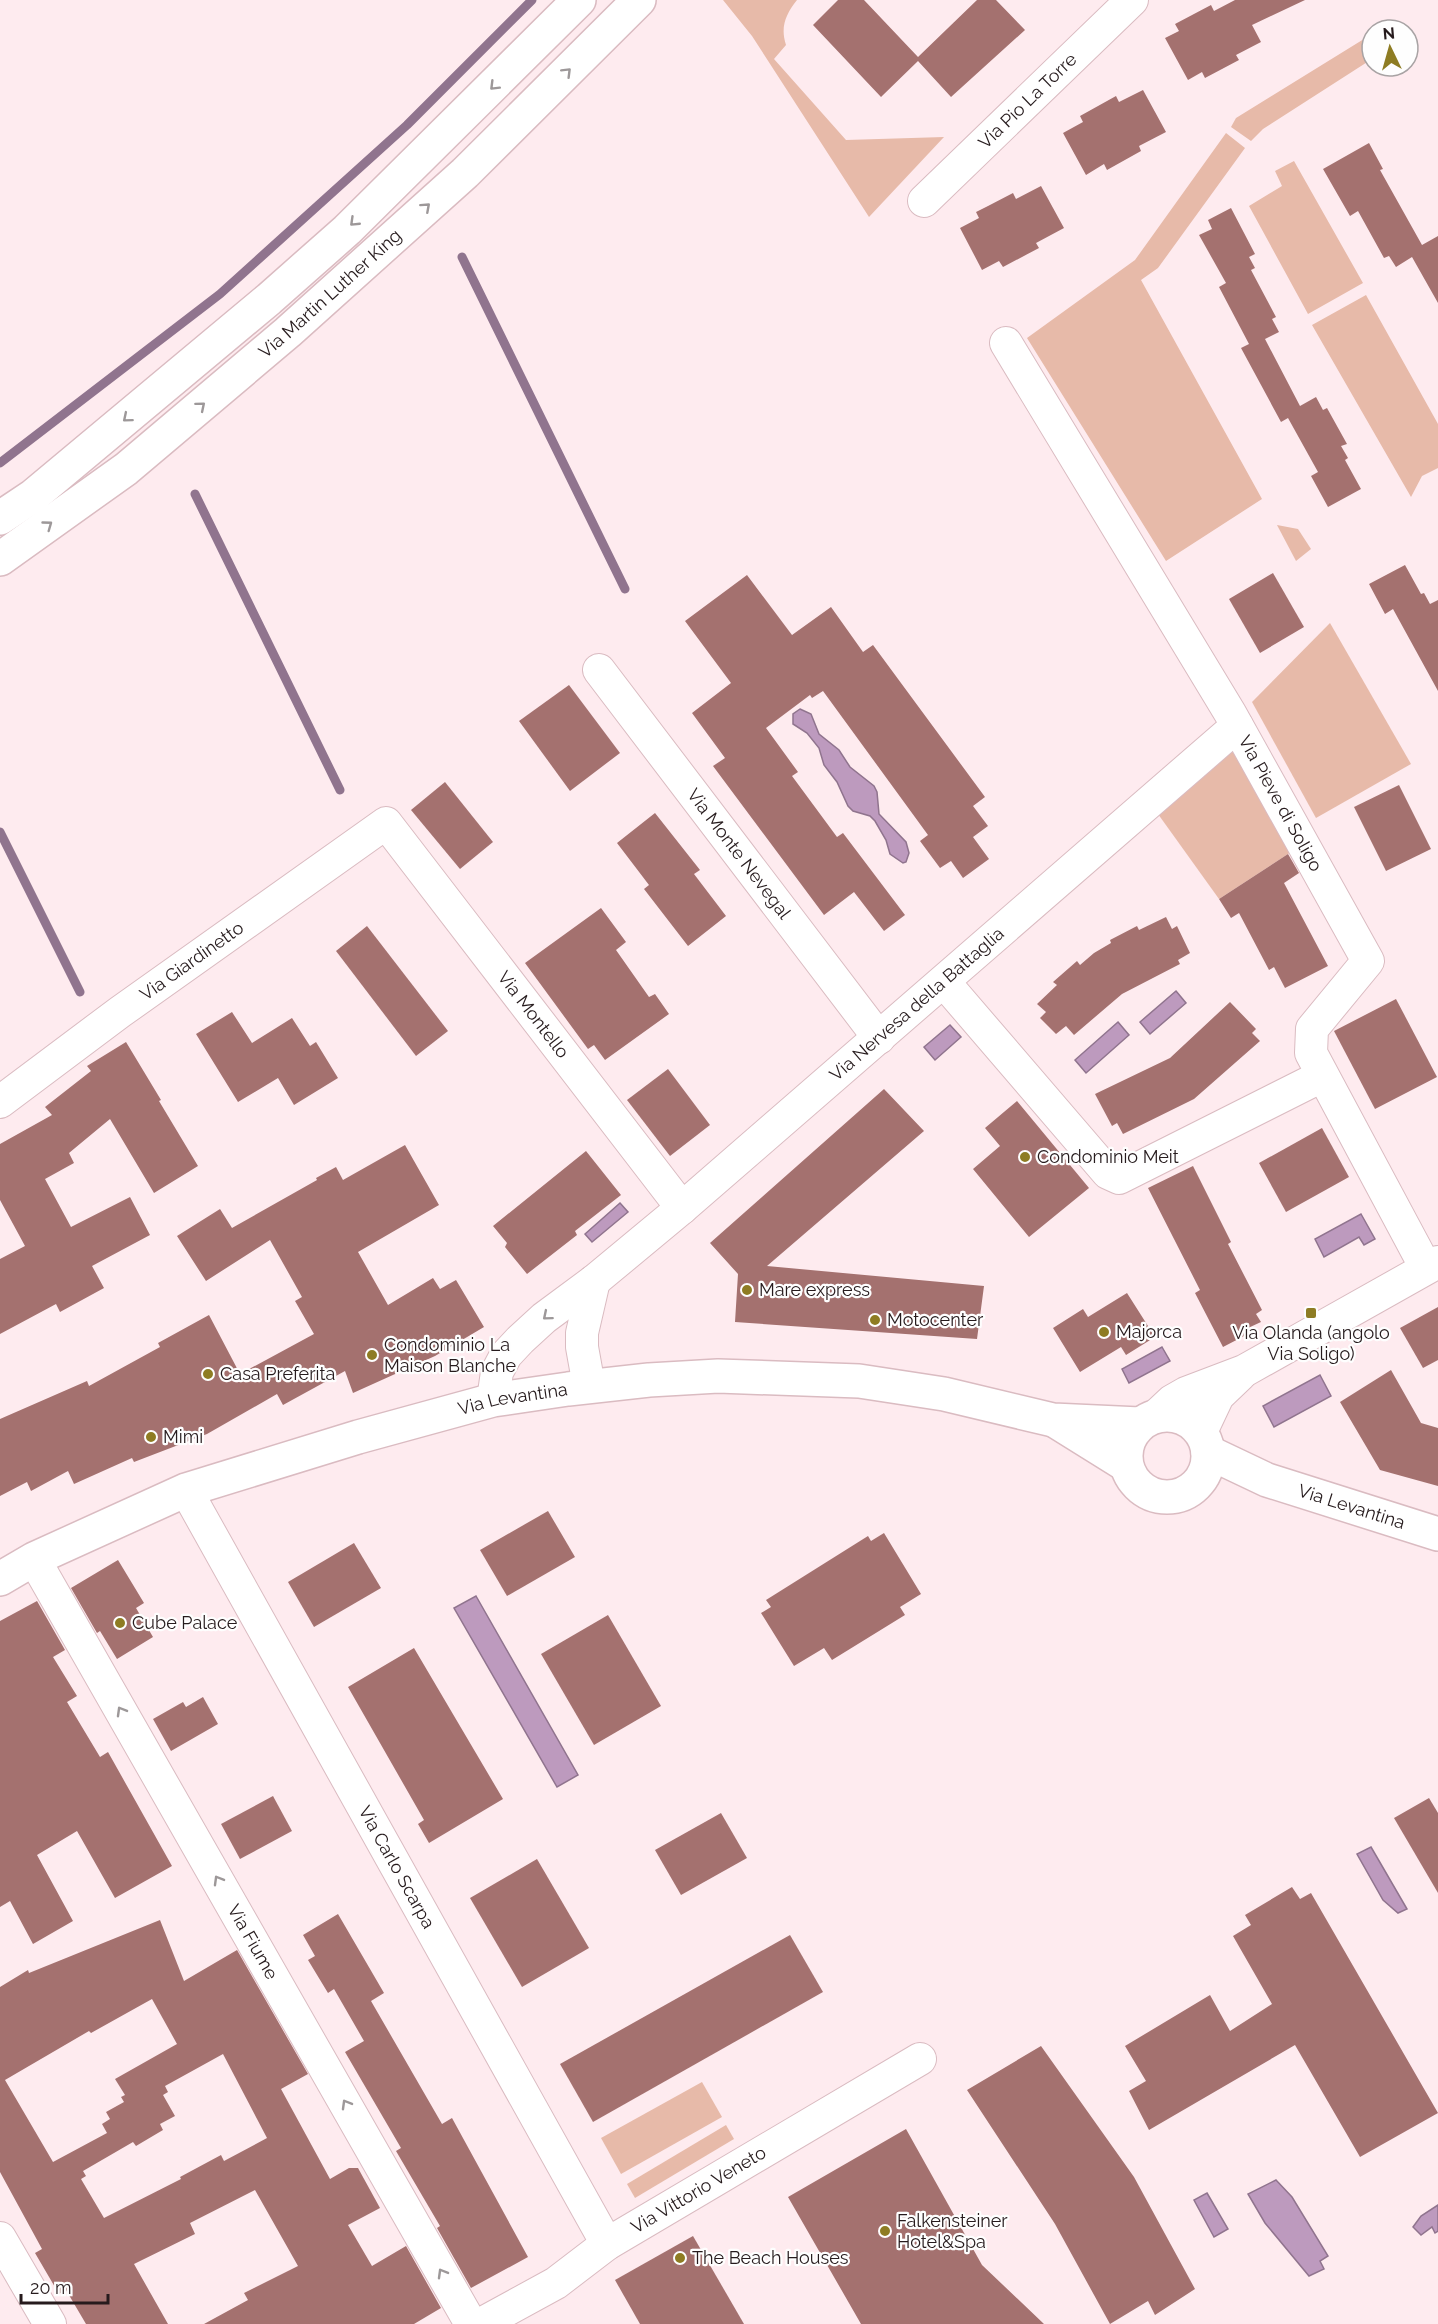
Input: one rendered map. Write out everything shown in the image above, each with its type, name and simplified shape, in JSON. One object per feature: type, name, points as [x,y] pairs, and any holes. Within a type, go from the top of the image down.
[{"type":"street","name":"Via Martin Luther King","points":[[0,518],[33,496],[269,299],[388,190],[579,0]]},
{"type":"street","name":"Via Martin Luther King","points":[[0,560],[126,469],[288,332],[465,173],[639,0]]},
{"type":"street","name":"Via Pio La Torre","points":[[924,201],[1132,0]]},
{"type":"street","name":"Via Pieve di Soligo","points":[[1006,343],[1237,726],[1368,961],[1312,1029],[1311,1053],[1322,1076],[1432,1265]]},
{"type":"street","name":"Via Monte Nevegal","points":[[599,670],[879,1038]]},
{"type":"street","name":"Via Nervesa della Battaglia","points":[[493,1400],[497,1372],[506,1355],[544,1318],[594,1281],[682,1208],[1237,726]]},
{"type":"street","name":"Via Giardinetto","points":[[0,1102],[120,1012],[386,823]]},
{"type":"street","name":"Via Montello","points":[[386,823],[682,1208]]},
{"type":"street","points":[[944,982],[1108,1173],[1119,1178],[1322,1076]]},
{"type":"street","points":[[1126,1465],[1128,1440],[1172,1401],[1185,1393],[1244,1371],[1432,1265]]},
{"type":"street","points":[[589,1386],[582,1333],[594,1281]]},
{"type":"street","points":[[1203,1454],[1218,1396],[1244,1371]]},
{"type":"street","name":"Via Levantina","points":[[0,1579],[34,1559],[186,1490],[358,1437],[493,1400],[589,1386],[718,1376],[859,1381],[944,1394],[1053,1420],[1148,1420],[1167,1415],[1182,1418],[1203,1454],[1267,1480],[1438,1534]]},
{"type":"street","name":"Via Levantina","points":[[1053,1420],[1126,1465],[1131,1478],[1139,1488],[1155,1496],[1164,1498],[1190,1491],[1203,1454]]},
{"type":"street","name":"Via Carlo Scarpa","points":[[186,1490],[607,2244]]},
{"type":"street","name":"Via Fiume","points":[[34,1559],[471,2324]]},
{"type":"street","name":"Via Vittorio Veneto","points":[[481,2324],[556,2283],[607,2244],[920,2059]]},
{"type":"street","points":[[0,2238],[50,2324]]},
{"type":"shaded area","points":[[723,0],[797,0],[785,21],[786,45],[774,59],[846,140],[944,137],[869,217],[752,36]]},
{"type":"shaded area","points":[[1360,41],[1360,67],[1263,129],[1251,141],[1231,127],[1236,118]]},
{"type":"shaded area","points":[[1226,133],[1245,148],[1158,268],[1141,280],[1262,499],[1166,561],[1027,338],[1135,260]]},
{"type":"shaded area","points":[[1294,161],[1363,283],[1308,314],[1249,206],[1282,186],[1275,171]]},
{"type":"shaded area","points":[[1366,295],[1438,424],[1438,468],[1422,476],[1411,497],[1312,325]]},
{"type":"shaded area","points":[[1277,525],[1298,529],[1311,549],[1296,561]]},
{"type":"shaded area","points":[[1330,623],[1411,764],[1316,818],[1252,702]]},
{"type":"shaded area","points":[[800,709],[811,714],[819,734],[839,750],[850,767],[874,786],[877,792],[879,814],[906,842],[909,853],[906,862],[903,863],[890,854],[886,840],[870,816],[853,811],[848,806],[837,782],[824,765],[819,748],[807,733],[793,724],[793,714]]},
{"type":"shaded area","points":[[1234,752],[1291,852],[1219,899],[1158,814],[1226,753]]},
{"type":"shaded area","points":[[1176,991],[1186,1003],[1150,1034],[1140,1022]]},
{"type":"shaded area","points":[[1118,1022],[1129,1035],[1086,1073],[1075,1060]]},
{"type":"shaded area","points":[[950,1025],[961,1037],[935,1060],[924,1047]]},
{"type":"shaded area","points":[[620,1203],[628,1212],[592,1242],[585,1234]]},
{"type":"shaded area","points":[[1361,1214],[1375,1239],[1364,1245],[1359,1237],[1324,1257],[1315,1239]]},
{"type":"shaded area","points":[[1162,1347],[1170,1361],[1129,1383],[1122,1369]]},
{"type":"shaded area","points":[[1320,1375],[1331,1396],[1274,1427],[1263,1406]]},
{"type":"shaded area","points":[[476,1596],[578,1775],[557,1787],[454,1608]]},
{"type":"shaded area","points":[[1371,1847],[1407,1909],[1398,1913],[1383,1900],[1357,1854]]},
{"type":"shaded area","points":[[702,2082],[722,2117],[621,2174],[601,2138]]},
{"type":"shaded area","points":[[726,2125],[734,2139],[635,2198],[627,2184]]},
{"type":"shaded area","points":[[1276,2180],[1292,2197],[1328,2256],[1320,2261],[1324,2269],[1309,2276],[1265,2223],[1248,2194]]},
{"type":"shaded area","points":[[1207,2193],[1228,2229],[1214,2237],[1194,2200]]},
{"type":"shaded area","points":[[1438,2205],[1438,2231],[1435,2233],[1432,2227],[1421,2235],[1413,2227],[1421,2216]]},
{"type":"building","points":[[838,0],[864,0],[918,57],[977,0],[996,0],[1025,30],[951,97],[918,61],[881,97],[813,25]]},
{"type":"building","points":[[1235,0],[1305,0],[1252,25],[1261,42],[1236,55],[1239,60],[1205,78],[1202,72],[1188,80],[1165,38],[1179,31],[1175,24],[1211,5],[1214,11]]},
{"type":"building","points":[[1143,90],[1166,132],[1139,146],[1141,151],[1107,170],[1104,164],[1086,175],[1063,133],[1083,122],[1080,116],[1116,96],[1119,102]]},
{"type":"building","points":[[1369,143],[1383,169],[1380,170],[1422,245],[1438,236],[1438,303],[1412,257],[1396,267],[1389,256],[1384,258],[1358,211],[1350,216],[1323,169]]},
{"type":"building","points":[[1041,186],[1064,228],[1036,243],[1039,248],[1003,267],[999,261],[982,270],[960,228],[979,218],[976,212],[1013,193],[1016,199]]},
{"type":"building","points":[[1231,208],[1255,254],[1249,257],[1255,268],[1251,270],[1276,317],[1272,319],[1279,332],[1265,339],[1300,406],[1316,397],[1323,410],[1327,408],[1347,444],[1341,446],[1348,458],[1345,460],[1361,489],[1328,507],[1311,476],[1318,472],[1288,418],[1281,422],[1241,348],[1249,344],[1219,287],[1226,283],[1199,235],[1212,229],[1208,220]]},
{"type":"building","points":[[1405,565],[1421,594],[1424,593],[1430,604],[1438,600],[1438,691],[1393,609],[1385,614],[1369,584]]},
{"type":"building","points":[[1273,573],[1304,627],[1260,653],[1229,599]]},
{"type":"building","points":[[747,575],[792,635],[831,607],[863,652],[873,645],[985,797],[973,806],[988,826],[973,837],[989,859],[963,878],[951,861],[940,868],[920,841],[928,835],[823,691],[812,698],[810,695],[766,728],[798,772],[792,776],[837,837],[843,833],[905,915],[884,931],[854,892],[824,915],[713,766],[725,758],[692,713],[731,683],[685,621]]},
{"type":"building","points":[[569,685],[620,753],[570,791],[519,721]]},
{"type":"building","points":[[445,782],[493,842],[460,869],[411,810]]},
{"type":"building","points":[[1399,785],[1431,849],[1386,871],[1354,807]]},
{"type":"building","points":[[655,813],[700,870],[694,874],[726,916],[688,946],[644,889],[649,885],[617,843]]},
{"type":"building","points":[[1288,854],[1299,873],[1284,883],[1328,966],[1285,988],[1274,967],[1269,970],[1239,913],[1231,918],[1219,899]]},
{"type":"building","points":[[601,908],[626,942],[616,950],[649,997],[655,994],[669,1014],[605,1060],[594,1045],[588,1049],[525,963]]},
{"type":"building","points":[[1166,917],[1172,929],[1177,926],[1190,953],[1178,960],[1180,964],[1122,994],[1074,1035],[1066,1026],[1056,1034],[1040,1018],[1046,1012],[1037,1004],[1057,985],[1053,982],[1077,961],[1080,965],[1111,943],[1110,940],[1137,926],[1139,930]]},
{"type":"building","points":[[367,926],[448,1031],[416,1056],[336,951]]},
{"type":"building","points":[[1396,999],[1437,1077],[1375,1109],[1334,1031]]},
{"type":"building","points":[[1230,1002],[1256,1029],[1252,1033],[1260,1041],[1194,1099],[1123,1134],[1117,1123],[1112,1126],[1095,1094],[1170,1058]]},
{"type":"building","points":[[232,1012],[252,1043],[292,1018],[310,1046],[316,1042],[338,1078],[294,1105],[278,1078],[238,1102],[196,1034]]},
{"type":"building","points":[[126,1042],[198,1166],[154,1193],[110,1119],[69,1153],[74,1163],[45,1179],[71,1227],[130,1197],[150,1235],[92,1266],[104,1288],[60,1312],[56,1304],[0,1334],[0,1259],[25,1246],[0,1200],[0,1144],[52,1115],[45,1107],[91,1071],[87,1066]]},
{"type":"building","points":[[668,1069],[710,1125],[670,1156],[627,1100]]},
{"type":"building","points":[[884,1089],[924,1131],[767,1266],[984,1286],[977,1339],[735,1322],[738,1274],[710,1243]]},
{"type":"building","name":"Condominio Meit","points":[[1017,1101],[1089,1188],[1029,1237],[973,1169],[1000,1146],[985,1128]]},
{"type":"building","points":[[1322,1128],[1349,1177],[1286,1212],[1259,1163]]},
{"type":"building","points":[[405,1145],[439,1205],[358,1252],[388,1305],[433,1278],[440,1289],[456,1280],[484,1327],[435,1356],[353,1393],[345,1371],[283,1405],[277,1394],[207,1434],[134,1462],[132,1458],[74,1484],[68,1471],[31,1491],[27,1482],[0,1496],[0,1419],[87,1381],[89,1386],[160,1347],[158,1343],[209,1315],[240,1374],[314,1334],[295,1301],[302,1297],[270,1240],[206,1281],[177,1236],[220,1209],[232,1228],[336,1167],[343,1180]]},
{"type":"building","points":[[586,1151],[621,1195],[575,1231],[577,1235],[527,1274],[505,1247],[507,1243],[493,1226]]},
{"type":"building","points":[[1193,1166],[1231,1242],[1228,1244],[1262,1310],[1256,1314],[1261,1322],[1248,1328],[1250,1333],[1223,1347],[1195,1293],[1200,1290],[1148,1188]]},
{"type":"building","name":"Majorca","points":[[1127,1293],[1155,1337],[1126,1355],[1121,1347],[1080,1372],[1053,1328],[1083,1309],[1088,1317]]},
{"type":"building","points":[[1438,1307],[1438,1360],[1423,1368],[1400,1328]]},
{"type":"building","points":[[1391,1370],[1421,1423],[1438,1428],[1438,1486],[1380,1470],[1340,1402]]},
{"type":"building","points":[[548,1511],[575,1557],[507,1596],[480,1550]]},
{"type":"building","points":[[884,1533],[921,1594],[900,1607],[905,1615],[832,1660],[824,1648],[794,1666],[761,1613],[771,1607],[766,1600],[868,1536],[871,1541]]},
{"type":"building","points":[[354,1543],[381,1588],[314,1627],[288,1582]]},
{"type":"building","name":"Cube Palace","points":[[118,1560],[144,1603],[136,1608],[153,1637],[117,1659],[100,1631],[97,1633],[71,1588]]},
{"type":"building","points":[[37,1601],[65,1650],[53,1657],[77,1696],[67,1702],[100,1757],[108,1752],[172,1866],[115,1898],[77,1831],[37,1855],[73,1921],[33,1944],[10,1901],[0,1907],[0,1621]]},
{"type":"building","points":[[608,1615],[661,1706],[594,1745],[541,1654]]},
{"type":"building","points":[[414,1648],[503,1799],[429,1843],[418,1824],[424,1820],[348,1687]]},
{"type":"building","points":[[203,1697],[218,1724],[171,1751],[153,1719],[183,1702],[186,1707]]},
{"type":"building","points":[[273,1796],[292,1831],[240,1859],[221,1824]]},
{"type":"building","points":[[1429,1798],[1438,1813],[1438,1893],[1394,1818]]},
{"type":"building","points":[[721,1813],[747,1858],[681,1895],[655,1850]]},
{"type":"building","points":[[537,1859],[589,1948],[522,1987],[470,1898]]},
{"type":"building","points":[[1292,1887],[1300,1899],[1311,1893],[1438,2113],[1360,2157],[1295,2045],[1149,2130],[1129,2091],[1146,2081],[1125,2046],[1210,1995],[1230,2031],[1272,2004],[1233,1936],[1251,1925],[1245,1915]]},
{"type":"building","points":[[338,1914],[384,1993],[371,2001],[442,2124],[452,2118],[528,2257],[471,2288],[437,2228],[440,2226],[396,2151],[401,2148],[345,2052],[364,2041],[334,1989],[328,1993],[308,1960],[315,1956],[303,1935]]},
{"type":"building","points":[[160,1920],[184,1981],[237,1950],[308,2074],[281,2089],[330,2179],[349,2168],[358,2168],[380,2208],[348,2225],[372,2266],[406,2246],[441,2308],[414,2324],[204,2324],[248,2300],[244,2293],[298,2266],[255,2190],[190,2223],[195,2234],[134,2264],[168,2324],[86,2324],[66,2290],[59,2294],[35,2253],[42,2249],[0,2172],[0,1987],[28,1970],[29,1973]],"holes":[[[152,1999],[177,2044],[115,2079],[125,2095],[121,2097],[124,2102],[106,2112],[110,2119],[102,2124],[107,2133],[53,2162],[5,2080],[89,2031],[91,2033]],[[223,2054],[267,2138],[224,2161],[221,2155],[180,2177],[181,2179],[104,2218],[81,2179],[86,2176],[83,2171],[133,2142],[136,2146],[163,2130],[160,2124],[175,2116],[163,2095],[168,2092],[165,2086]]]},
{"type":"building","points":[[790,1935],[823,1992],[593,2122],[560,2064]]},
{"type":"building","points":[[1041,2046],[1134,2177],[1195,2289],[1155,2315],[1148,2301],[1110,2324],[1055,2224],[967,2090]]},
{"type":"building","name":"Falkensteiner Hotel&Spa","points":[[906,2129],[982,2265],[1044,2324],[861,2324],[788,2197]]},
{"type":"building","name":"The Beach Houses","points":[[693,2236],[744,2324],[640,2324],[615,2280]]},
{"type":"waterway","points":[[0,463],[220,294],[407,125],[532,0]]},
{"type":"waterway","points":[[462,257],[625,589]]},
{"type":"waterway","points":[[195,494],[340,790]]},
{"type":"waterway","points":[[0,832],[80,992]]},
{"type":"place","name":"Condominio Meit","points":[[1025,1157]]},
{"type":"place","name":"Mare express","points":[[747,1290]]},
{"type":"place","name":"Via Olanda (angolo Via Soligo)","points":[[1311,1313]]},
{"type":"place","name":"Motocenter","points":[[875,1320]]},
{"type":"place","name":"Majorca","points":[[1104,1332]]},
{"type":"place","name":"Condominio La Maison Blanche","points":[[372,1355]]},
{"type":"place","name":"Casa Preferita","points":[[208,1374]]},
{"type":"place","name":"Mimi","points":[[151,1437]]},
{"type":"place","name":"Cube Palace","points":[[120,1623]]},
{"type":"place","name":"Falkensteiner Hotel&Spa","points":[[885,2231]]},
{"type":"place","name":"The Beach Houses","points":[[680,2258]]}]
